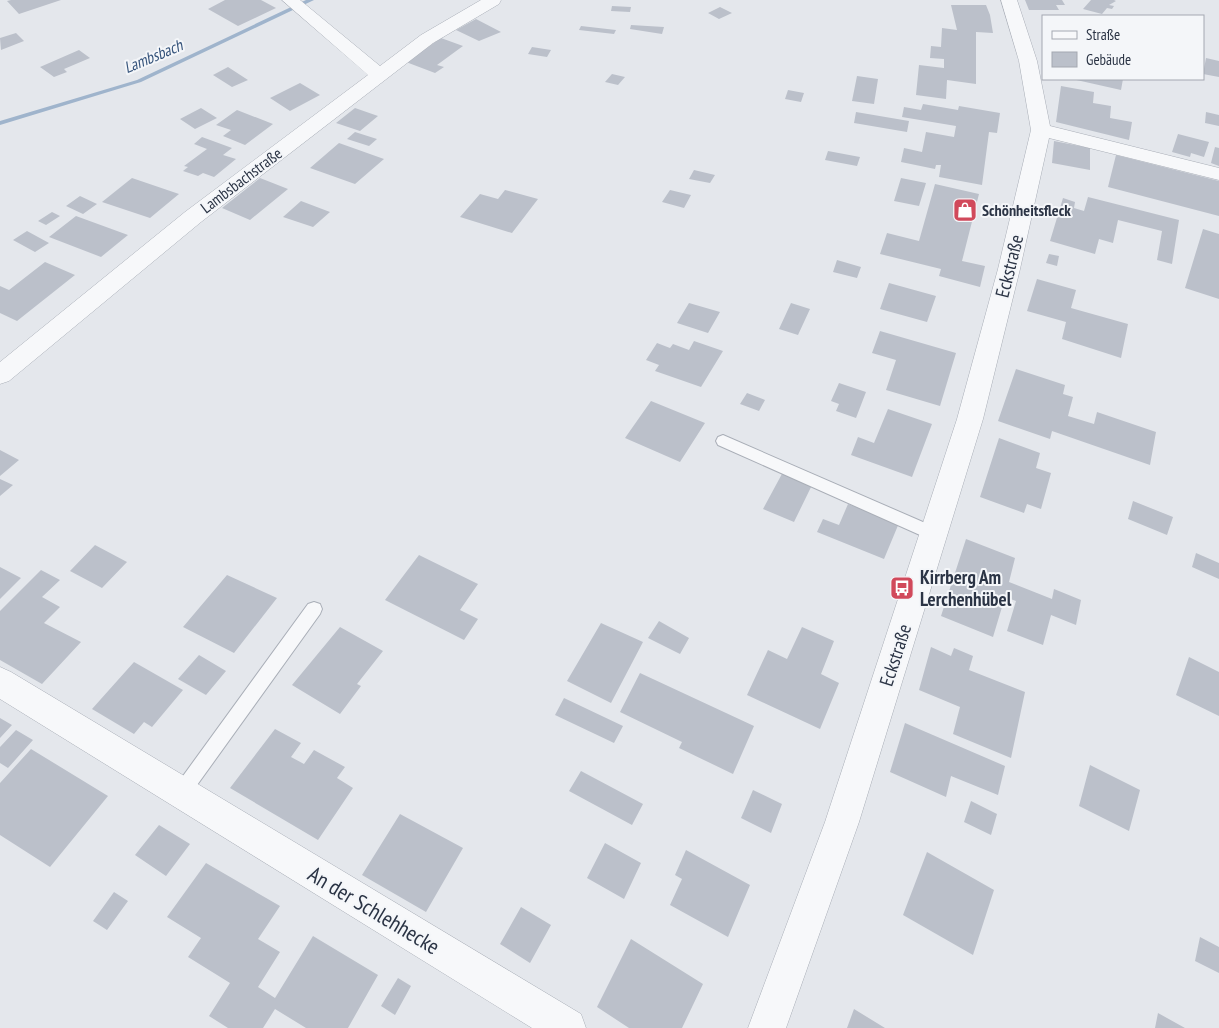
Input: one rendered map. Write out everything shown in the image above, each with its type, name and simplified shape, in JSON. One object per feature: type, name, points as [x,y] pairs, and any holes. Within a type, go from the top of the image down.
[{"type":"street","points":[[290,0],[379,75]]},
{"type":"street","name":"Lambsbachstraße","points":[[0,375],[193,216],[428,39],[493,0]]},
{"type":"street","name":"Eckstraße","points":[[767,1028],[842,822],[934,534],[970,419],[1009,269],[1041,130],[1028,61],[1009,0]]},
{"type":"street","points":[[1041,130],[1219,174]]},
{"type":"street","name":"An der Schlehhecke","points":[[0,682],[567,1028]]},
{"type":"lane","points":[[723,442],[934,534]]},
{"type":"lane","points":[[181,793],[314,609]]},
{"type":"building","points":[[61,0],[19,14],[7,1]]},
{"type":"building","points":[[225,0],[261,0],[276,8],[238,26],[208,9]]},
{"type":"building","points":[[1025,0],[1062,0],[1065,5],[1056,5],[1059,10],[1029,10]]},
{"type":"building","points":[[1091,0],[1116,1],[1109,5],[1114,6],[1112,9],[1107,8],[1102,14],[1083,9]]},
{"type":"building","points":[[951,5],[986,5],[990,15],[993,33],[976,32],[976,84],[947,80],[946,99],[916,95],[919,65],[944,68],[944,59],[930,58],[931,46],[941,47],[942,28],[957,30]]},
{"type":"building","points":[[612,6],[631,7],[630,12],[611,11]]},
{"type":"building","points":[[720,7],[732,13],[719,19],[708,13]]},
{"type":"building","points":[[476,19],[501,32],[479,41],[456,30]]},
{"type":"building","points":[[631,25],[664,27],[662,34],[630,29]]},
{"type":"building","points":[[581,26],[616,30],[614,34],[579,30]]},
{"type":"building","points":[[16,33],[24,41],[1,50],[0,38]]},
{"type":"building","points":[[441,38],[463,46],[437,65],[444,67],[435,73],[406,62]]},
{"type":"building","points":[[532,47],[551,50],[547,57],[528,54]]},
{"type":"building","points":[[79,50],[90,58],[64,69],[67,72],[54,77],[40,67]]},
{"type":"building","points":[[1206,58],[1219,61],[1219,77],[1204,74]]},
{"type":"building","points":[[228,67],[248,80],[232,87],[213,75]]},
{"type":"building","points":[[612,74],[625,77],[618,85],[605,82]]},
{"type":"building","points":[[857,76],[878,79],[874,104],[852,101]]},
{"type":"building","points":[[1076,80],[1123,80],[1121,90]]},
{"type":"building","points":[[300,83],[320,95],[290,111],[270,98]]},
{"type":"building","points":[[1061,86],[1094,92],[1093,103],[1111,106],[1110,118],[1132,122],[1129,140],[1056,122]]},
{"type":"building","points":[[788,90],[804,93],[801,102],[785,99]]},
{"type":"building","points":[[923,104],[958,110],[959,106],[1000,113],[997,133],[989,132],[982,185],[939,177],[941,165],[936,165],[935,169],[901,162],[904,148],[922,152],[926,132],[954,137],[956,126],[902,117],[904,107],[921,110]]},
{"type":"building","points":[[201,108],[217,118],[195,129],[180,119]]},
{"type":"building","points":[[355,108],[378,116],[360,131],[336,123]]},
{"type":"building","points":[[237,110],[273,124],[245,145],[223,136],[231,130],[216,125]]},
{"type":"building","points":[[856,112],[909,121],[907,132],[854,123]]},
{"type":"building","points":[[1206,112],[1219,115],[1219,126],[1205,123]]},
{"type":"building","points":[[355,132],[377,139],[369,146],[347,139]]},
{"type":"building","points":[[1178,134],[1209,142],[1204,157],[1191,153],[1190,157],[1172,152]]},
{"type":"building","points":[[202,137],[232,148],[223,155],[236,159],[214,177],[203,173],[198,176],[183,171],[188,167],[184,166],[207,149],[194,144]]},
{"type":"building","points":[[1054,141],[1090,148],[1090,170],[1052,163]]},
{"type":"building","points":[[339,143],[384,159],[355,184],[310,168]]},
{"type":"building","points":[[1215,147],[1219,148],[1219,166],[1211,163]]},
{"type":"building","points":[[828,151],[860,157],[857,166],[825,160]]},
{"type":"building","points":[[1116,155],[1219,181],[1219,216],[1108,187]]},
{"type":"building","points":[[694,170],[715,175],[710,183],[689,179]]},
{"type":"building","points":[[132,178],[179,194],[150,218],[102,202]]},
{"type":"building","points":[[260,178],[288,189],[250,220],[222,208]]},
{"type":"building","points":[[901,178],[926,183],[919,206],[894,201]]},
{"type":"building","points":[[935,184],[979,194],[962,261],[985,266],[980,287],[939,276],[941,269],[880,254],[887,233],[919,241]]},
{"type":"building","points":[[505,190],[538,199],[512,233],[460,217],[480,194],[498,199]]},
{"type":"building","points":[[670,190],[691,195],[684,208],[662,202]]},
{"type":"building","points":[[80,196],[97,204],[83,214],[66,206]]},
{"type":"building","points":[[1088,197],[1179,220],[1172,264],[1157,260],[1162,231],[1118,220],[1113,243],[1099,239],[1095,254],[1050,241],[1063,198],[1075,202],[1074,208],[1084,211]]},
{"type":"building","points":[[301,201],[330,212],[313,227],[283,217]]},
{"type":"building","points":[[52,212],[60,216],[46,225],[38,221]]},
{"type":"building","points":[[76,216],[128,235],[101,257],[49,237]]},
{"type":"building","points":[[1203,229],[1219,234],[1219,299],[1185,288]]},
{"type":"building","points":[[27,231],[49,243],[35,252],[13,240]]},
{"type":"building","points":[[1049,254],[1059,256],[1057,266],[1046,263]]},
{"type":"building","points":[[837,260],[861,267],[857,278],[833,272]]},
{"type":"building","points":[[45,262],[75,275],[17,321],[0,313],[0,286],[9,290]]},
{"type":"building","points":[[1037,279],[1076,290],[1071,308],[1128,324],[1121,358],[1062,339],[1066,322],[1027,311]]},
{"type":"building","points":[[889,283],[936,296],[927,322],[880,309]]},
{"type":"building","points":[[689,303],[720,312],[708,333],[677,323]]},
{"type":"building","points":[[791,303],[810,309],[798,335],[779,329]]},
{"type":"building","points":[[880,331],[956,353],[940,406],[886,390],[896,360],[872,353]]},
{"type":"building","points":[[694,341],[723,351],[701,387],[655,371],[659,365],[646,360],[657,343],[670,348],[673,344],[689,350]]},
{"type":"building","points":[[1016,369],[1065,385],[1063,394],[1073,397],[1068,416],[1094,424],[1097,412],[1156,432],[1150,465],[1052,431],[1050,439],[998,421]]},
{"type":"building","points":[[839,383],[866,392],[856,418],[836,411],[839,404],[831,401]]},
{"type":"building","points":[[747,393],[765,400],[759,411],[740,404]]},
{"type":"building","points":[[651,401],[705,423],[680,462],[625,438]]},
{"type":"building","points":[[888,409],[932,424],[912,477],[851,455],[858,437],[874,443]]},
{"type":"building","points":[[999,438],[1040,453],[1036,468],[1051,473],[1041,509],[1027,504],[1024,513],[980,497]]},
{"type":"building","points":[[0,450],[19,460],[0,476]]},
{"type":"building","points":[[783,472],[813,483],[794,522],[763,509]]},
{"type":"building","points":[[0,479],[13,485],[0,496]]},
{"type":"building","points":[[1133,501],[1173,517],[1167,535],[1128,519]]},
{"type":"building","points":[[848,504],[899,523],[884,559],[817,532],[823,519],[839,525]]},
{"type":"building","points":[[966,539],[1015,558],[1009,582],[1052,599],[1054,589],[1081,600],[1076,625],[1051,615],[1043,645],[1007,631],[1016,601],[1005,597],[993,637],[941,616]]},
{"type":"building","points":[[95,545],[127,562],[102,588],[70,571]]},
{"type":"building","points":[[1196,553],[1219,563],[1219,579],[1192,567]]},
{"type":"building","points":[[419,555],[478,584],[460,610],[478,619],[464,640],[385,600]]},
{"type":"building","points":[[0,567],[21,578],[0,599]]},
{"type":"building","points":[[41,570],[60,580],[42,597],[60,607],[44,623],[81,642],[42,684],[0,660],[0,611]]},
{"type":"building","points":[[227,575],[277,598],[234,653],[183,627]]},
{"type":"building","points":[[659,621],[689,638],[680,654],[648,638]]},
{"type":"building","points":[[601,623],[643,642],[611,703],[567,681]]},
{"type":"building","points":[[340,627],[383,651],[357,684],[361,686],[340,714],[292,685]]},
{"type":"building","points":[[802,627],[834,641],[821,674],[839,683],[820,729],[747,695],[768,650],[787,659]]},
{"type":"building","points":[[931,647],[951,656],[954,648],[973,656],[969,670],[1025,692],[1011,758],[953,734],[960,707],[919,690]]},
{"type":"building","points":[[199,655],[226,671],[206,695],[178,679]]},
{"type":"building","points":[[1189,657],[1219,672],[1219,716],[1176,695]]},
{"type":"building","points":[[134,662],[183,690],[152,727],[144,722],[134,734],[92,709]]},
{"type":"building","points":[[640,673],[754,726],[733,774],[679,748],[682,742],[620,712]]},
{"type":"building","points":[[564,698],[623,726],[614,743],[555,715]]},
{"type":"building","points":[[0,718],[12,725],[0,738]]},
{"type":"building","points":[[905,723],[1005,766],[998,795],[951,776],[946,797],[890,772]]},
{"type":"building","points":[[275,729],[301,743],[291,757],[304,764],[314,750],[345,767],[337,778],[353,788],[318,840],[230,788]]},
{"type":"building","points":[[16,730],[33,740],[8,768],[0,763],[0,747]]},
{"type":"building","points":[[31,749],[108,796],[50,867],[0,835],[0,783]]},
{"type":"building","points":[[1090,765],[1140,790],[1129,831],[1079,806]]},
{"type":"building","points":[[581,771],[643,804],[632,825],[569,791]]},
{"type":"building","points":[[753,790],[782,804],[771,833],[741,818]]},
{"type":"building","points":[[971,801],[997,814],[991,835],[964,822]]},
{"type":"building","points":[[400,814],[463,848],[426,912],[362,875]]},
{"type":"building","points":[[159,825],[190,844],[166,876],[135,855]]},
{"type":"building","points":[[605,843],[641,863],[624,899],[587,878]]},
{"type":"building","points":[[686,850],[750,885],[728,937],[670,905],[682,879],[675,875]]},
{"type":"building","points":[[927,852],[994,890],[973,955],[903,915]]},
{"type":"building","points":[[206,863],[280,906],[258,939],[280,952],[258,987],[275,998],[313,936],[378,975],[348,1028],[306,1028],[275,1009],[263,1028],[228,1028],[209,1016],[230,983],[188,957],[201,938],[167,917]]},
{"type":"building","points":[[114,892],[128,901],[107,930],[93,921]]},
{"type":"building","points":[[521,907],[551,925],[530,963],[500,944]]},
{"type":"building","points":[[1200,937],[1219,947],[1219,973],[1195,961]]},
{"type":"building","points":[[631,939],[703,984],[682,1028],[629,1028],[597,1007]]},
{"type":"building","points":[[398,978],[411,986],[395,1015],[381,1006]]},
{"type":"building","points":[[854,1009],[885,1028],[847,1028]]},
{"type":"building","points":[[1158,1013],[1185,1028],[1155,1028]]},
{"type":"waterway","name":"Lambsbach","points":[[0,123],[139,81],[311,0]]},
{"type":"place","name":"Schönheitsfleck","points":[[965,210]]},
{"type":"place","name":"Kirrberg Am Lerchenhübel","points":[[902,588]]}]
